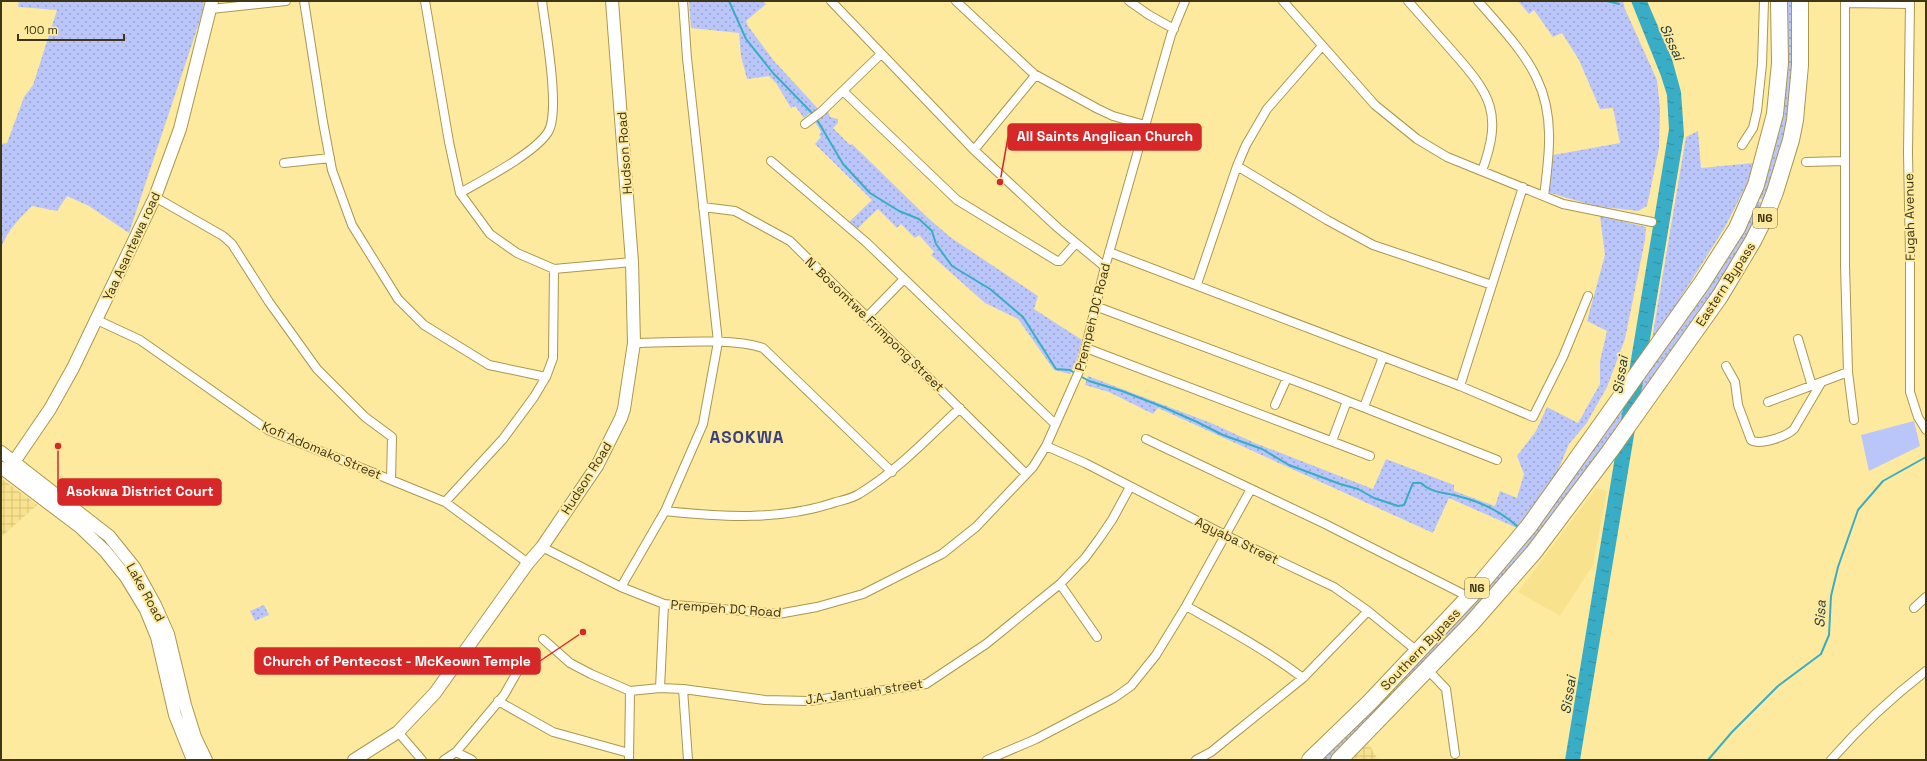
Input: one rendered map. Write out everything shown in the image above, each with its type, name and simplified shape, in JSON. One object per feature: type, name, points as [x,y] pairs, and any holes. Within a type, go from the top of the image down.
[{"type":"highway","name":"Eastern Bypass","points":[[1622,396],[1702,283],[1737,228],[1756,185],[1775,114],[1780,63],[1779,1]]},
{"type":"highway","name":"Eastern Bypass","points":[[1610,451],[1642,403],[1720,296],[1753,241],[1766,215],[1783,165],[1795,120],[1800,65],[1800,1]]},
{"type":"highway","name":"Southern Bypass","points":[[1310,760],[1369,703],[1469,597],[1529,526],[1622,396]]},
{"type":"highway","name":"Southern Bypass","points":[[1339,760],[1471,624],[1534,552],[1610,451]]},
{"type":"street","points":[[211,5],[286,1]]},
{"type":"street","points":[[304,1],[332,170],[352,225],[398,299],[424,325],[489,365],[546,377]]},
{"type":"street","points":[[425,1],[446,126],[460,193],[490,234],[517,253],[554,269],[632,262]]},
{"type":"street","points":[[460,193],[503,168],[531,149],[549,131],[554,104],[542,1]]},
{"type":"street","name":"Hudson Road","points":[[354,760],[398,732],[435,693],[528,563],[542,547],[597,466],[624,409],[634,343],[632,262],[612,1]]},
{"type":"street","points":[[620,587],[666,511],[703,424],[718,342],[687,58],[683,1]]},
{"type":"street","points":[[831,1],[974,150],[1105,267]]},
{"type":"street","points":[[956,1],[1034,74],[1113,116],[1145,125]]},
{"type":"street","points":[[1129,1],[1149,15],[1174,29]]},
{"type":"street","name":"Prempeh DC Road","points":[[542,547],[620,587],[664,604],[778,614],[817,607],[863,594],[942,554],[976,527],[1034,467],[1046,446],[1074,385],[1081,367],[1105,267],[1145,125],[1174,29],[1186,1]]},
{"type":"street","points":[[1283,1],[1375,105],[1396,124],[1447,156],[1563,204],[1586,210],[1652,222]]},
{"type":"street","points":[[1408,1],[1474,76],[1485,94],[1492,116],[1492,140],[1482,171]]},
{"type":"street","points":[[1478,1],[1509,38],[1534,73],[1543,95],[1549,132],[1549,153],[1544,196]]},
{"type":"street","points":[[1742,145],[1753,128],[1757,111],[1762,64],[1764,1]]},
{"type":"street","points":[[1854,420],[1848,372],[1845,161],[1845,2],[1910,2]]},
{"type":"street","name":"Fugah Avenue","points":[[1910,2],[1908,153],[1910,392],[1918,417],[1926,430]]},
{"type":"street","name":"Yaa Asantewa road","points":[[8,467],[50,409],[97,320],[122,263],[155,197],[180,129],[211,5]]},
{"type":"street","points":[[1197,284],[1237,166],[1246,145],[1267,109],[1322,46]]},
{"type":"street","points":[[805,124],[821,112],[882,54]]},
{"type":"street","points":[[974,150],[1034,77],[1034,74]]},
{"type":"street","points":[[843,91],[957,200],[1057,261],[1060,261],[1076,242]]},
{"type":"street","points":[[284,162],[330,158]]},
{"type":"street","points":[[771,161],[867,243],[1055,424]]},
{"type":"street","points":[[1806,162],[1845,161]]},
{"type":"street","points":[[1237,166],[1327,220],[1369,243],[1492,284]]},
{"type":"street","points":[[1460,386],[1524,187]]},
{"type":"street","points":[[155,197],[223,236],[232,244],[269,302],[317,369],[365,417],[392,437],[391,480]]},
{"type":"street","name":"N. Bosomtwe Frimpong Street","points":[[703,207],[735,211],[790,241],[1026,474]]},
{"type":"street","points":[[1109,252],[1197,284],[1383,358],[1460,386],[1533,417],[1563,358],[1588,296]]},
{"type":"street","points":[[445,502],[502,438],[534,397],[546,377],[553,358],[554,269]]},
{"type":"street","points":[[867,317],[904,279]]},
{"type":"street","points":[[1095,306],[1364,407],[1498,460]]},
{"type":"street","name":"Kofi Adomako Street","points":[[97,320],[140,340],[268,430],[445,502],[528,563]]},
{"type":"street","points":[[1798,339],[1812,386]]},
{"type":"street","points":[[634,343],[748,343],[763,348],[892,472]]},
{"type":"street","points":[[1086,348],[1332,440],[1370,456]]},
{"type":"street","points":[[1364,407],[1383,358]]},
{"type":"street","points":[[1726,366],[1735,382],[1738,405],[1751,440],[1760,443],[1790,433],[1799,422],[1821,383]]},
{"type":"street","points":[[1768,402],[1848,372]]},
{"type":"street","points":[[1275,405],[1287,378]]},
{"type":"street","points":[[1332,440],[1347,401]]},
{"type":"street","points":[[666,511],[713,516],[772,515],[819,508],[858,495],[892,472],[960,408]]},
{"type":"street","points":[[1146,439],[1252,489],[1469,597]]},
{"type":"street","name":"Agyaba Street","points":[[1046,446],[1085,463],[1225,535],[1334,587],[1368,611],[1418,651]]},
{"type":"street","name":"Lake Road","points":[[1,452],[8,467],[80,527],[105,551],[126,577],[146,610],[157,637],[175,715],[193,760]]},
{"type":"street","name":"Lake Road","points":[[8,467],[110,536],[134,566],[155,605],[168,634],[185,705],[195,737],[206,760]]},
{"type":"street","name":"J.A. Jantuah street","points":[[630,690],[660,688],[683,689],[765,700],[809,701],[926,684],[986,644],[1060,584],[1085,558],[1130,487]]},
{"type":"street","points":[[987,760],[1036,739],[1114,698],[1123,692],[1140,676],[1156,655],[1186,606],[1252,489]]},
{"type":"street","points":[[1060,584],[1097,637]]},
{"type":"street","points":[[1914,608],[1926,596]]},
{"type":"street","points":[[660,688],[664,604]]},
{"type":"street","points":[[1186,606],[1248,640],[1303,678]]},
{"type":"street","points":[[1196,760],[1211,752],[1303,678],[1368,611]]},
{"type":"street","points":[[498,701],[553,732],[629,757],[630,690],[591,674],[570,663],[542,639]]},
{"type":"street","points":[[444,760],[456,752],[498,701],[528,653]]},
{"type":"street","points":[[1427,670],[1446,689],[1455,754]]},
{"type":"street","points":[[1831,760],[1858,729],[1926,670]]},
{"type":"street","points":[[683,689],[688,760]]},
{"type":"street","points":[[398,732],[422,760]]},
{"type":"street","points":[[456,752],[472,760]]},
{"type":"shaded area","points":[[19,1],[204,1],[202,14],[129,233],[89,206],[67,196],[57,211],[32,206],[9,232],[5,238],[1,250],[1,144],[7,143],[24,97],[33,85],[57,10],[18,7]]},
{"type":"shaded area","points":[[689,1],[763,1],[766,4],[746,21],[748,26],[774,61],[823,114],[828,111],[830,117],[838,119],[838,123],[833,128],[850,145],[852,144],[927,217],[950,237],[1038,296],[1034,309],[1082,340],[1077,359],[1070,374],[1054,370],[1018,319],[985,303],[931,255],[934,252],[919,235],[915,238],[901,224],[897,228],[878,209],[856,230],[849,222],[872,200],[815,144],[821,137],[819,135],[821,132],[810,113],[804,118],[795,106],[791,108],[776,83],[769,76],[747,79],[741,56],[739,33],[691,28]]},
{"type":"shaded area","points":[[1518,1],[1623,1],[1625,9],[1657,80],[1660,109],[1659,148],[1647,206],[1638,211],[1595,206],[1547,192],[1553,155],[1620,143],[1613,108],[1600,109],[1579,60],[1562,33],[1553,37],[1534,10],[1529,14]]},
{"type":"shaded area","points":[[1783,1],[1796,1],[1792,107],[1765,201],[1753,195],[1761,178]]},
{"type":"shaded area","points":[[1698,131],[1701,168],[1753,163],[1752,174],[1725,227],[1651,345],[1686,137]]},
{"type":"shaded area","points":[[1751,198],[1764,204],[1723,282],[1642,398],[1632,390]]},
{"type":"shaded area","points":[[1600,216],[1646,227],[1645,240],[1625,339],[1607,387],[1586,424],[1569,444],[1550,489],[1517,528],[1449,498],[1433,533],[1158,408],[1153,414],[1109,392],[1085,385],[1088,376],[1211,423],[1255,443],[1373,489],[1386,459],[1454,485],[1454,491],[1495,506],[1500,491],[1517,498],[1524,474],[1517,456],[1536,431],[1547,407],[1578,423],[1600,384],[1600,361],[1607,331],[1587,321],[1605,255]]},
{"type":"shaded area","points":[[1629,394],[1640,401],[1528,550],[1472,615],[1331,760],[1314,760],[1360,716]]},
{"type":"shaded area","points":[[1914,421],[1920,446],[1869,471],[1861,435]]},
{"type":"shaded area","points":[[1,478],[37,505],[1,537]]},
{"type":"shaded area","points":[[1596,488],[1607,491],[1593,565],[1560,616],[1518,592]]},
{"type":"shaded area","points":[[264,605],[269,615],[255,621],[250,611]]},
{"type":"shaded area","points":[[1367,741],[1378,760],[1348,760]]},
{"type":"water","points":[[1631,1],[1647,1],[1672,59],[1681,92],[1684,135],[1580,760],[1565,760],[1669,129],[1667,95]]},
{"type":"waterway","points":[[729,1],[746,39],[773,73],[813,114]]},
{"type":"waterway","points":[[1607,1],[1619,4]]},
{"type":"waterway","points":[[816,118],[843,164],[870,193],[899,211],[919,219],[932,231],[936,244],[952,266],[990,289],[1023,317],[1056,369],[1070,370],[1076,374]]},
{"type":"waterway","points":[[1080,376],[1089,381],[1122,391],[1163,407],[1223,435],[1262,449],[1289,465],[1358,489],[1374,498],[1398,506],[1404,505],[1413,483],[1421,483],[1425,487],[1435,491],[1456,495],[1491,508],[1517,526]]},
{"type":"waterway","name":"Sisa","points":[[1708,760],[1732,732],[1778,686],[1821,654],[1829,635],[1831,596],[1838,567],[1858,510],[1883,481],[1926,457]]},
{"type":"place","name":"All Saints Anglican Church","points":[[1000,182]]},
{"type":"place","name":"Asokwa District Court","points":[[58,446]]},
{"type":"place","name":"Church of Pentecost - McKeown Temple","points":[[583,632]]},
{"type":"district","name":"ASOKWA","points":[[747,437]]},
{"type":"water label","name":"Sissai","points":[[1672,42]]},
{"type":"water label","name":"Sissai","points":[[1620,375]]},
{"type":"water label","name":"Sissai","points":[[1568,695]]}]
